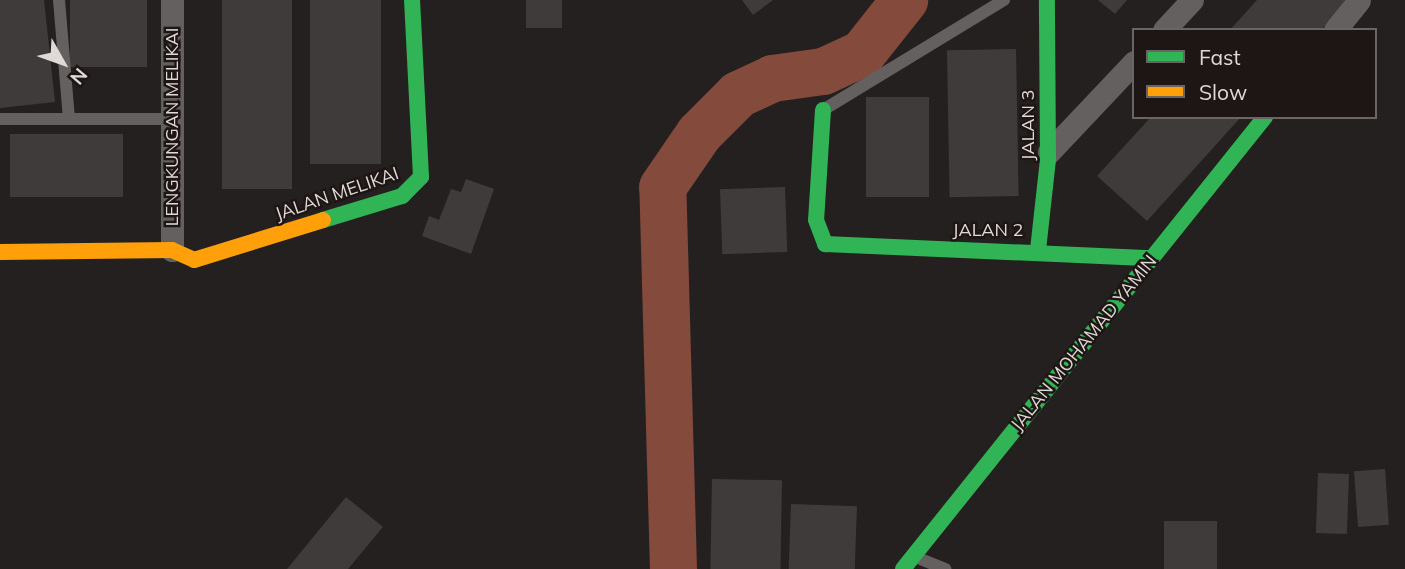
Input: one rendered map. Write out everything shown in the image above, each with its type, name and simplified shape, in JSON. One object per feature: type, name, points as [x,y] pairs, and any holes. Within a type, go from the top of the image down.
[{"type":"street","name":"LENGKUNGAN MELIKAI","points":[[0,252],[173,250],[172,0]]},
{"type":"street","name":"JALAN MELIKAI","points":[[173,250],[194,261],[416,186],[412,0]]},
{"type":"street","name":"JALAN 3","points":[[1038,250],[1048,152],[1047,0]]},
{"type":"street","points":[[1166,28],[1192,0]]},
{"type":"street","points":[[1337,28],[1359,0]]},
{"type":"street","points":[[1048,152],[1132,64]]},
{"type":"street","name":"JALAN 2","points":[[823,110],[816,220],[825,244],[1038,250],[1151,258]]},
{"type":"street","name":"JALAN MOHAMAD YAMIN","points":[[908,563],[1263,119]]},
{"type":"lane","points":[[59,0],[69,119]]},
{"type":"lane","points":[[823,110],[1004,0]]},
{"type":"lane","points":[[0,120],[172,119]]},
{"type":"lane","points":[[908,563],[945,569]]},
{"type":"building","points":[[0,0],[44,0],[55,102],[0,108]]},
{"type":"building","points":[[70,0],[147,0],[147,67],[70,67]]},
{"type":"building","points":[[222,0],[292,0],[292,189],[222,189]]},
{"type":"building","points":[[310,0],[381,0],[381,164],[310,164]]},
{"type":"building","points":[[526,0],[562,0],[562,28],[526,28]]},
{"type":"building","points":[[742,0],[773,0],[753,15]]},
{"type":"building","points":[[1098,0],[1127,0],[1115,14]]},
{"type":"building","points":[[1257,0],[1348,0],[1323,28],[1232,28]]},
{"type":"building","points":[[1016,49],[1019,196],[950,197],[947,50]]},
{"type":"building","points":[[866,97],[929,97],[929,197],[866,197]]},
{"type":"building","points":[[1149,119],[1239,119],[1147,221],[1097,176]]},
{"type":"building","points":[[10,134],[123,134],[123,197],[10,197]]},
{"type":"building","points":[[466,179],[494,189],[471,254],[422,236],[429,216],[439,220],[451,189],[461,192]]},
{"type":"building","points":[[785,187],[787,252],[722,254],[720,189]]},
{"type":"building","points":[[1385,469],[1389,525],[1358,527],[1354,471]]},
{"type":"building","points":[[1318,473],[1349,474],[1347,534],[1316,533]]},
{"type":"building","points":[[712,479],[782,480],[780,569],[710,569]]},
{"type":"building","points":[[346,497],[383,527],[348,569],[287,569]]},
{"type":"building","points":[[791,504],[857,506],[855,569],[789,569]]},
{"type":"building","points":[[1164,521],[1217,521],[1217,569],[1164,569]]},
{"type":"waterway","points":[[673,569],[662,187],[699,133],[738,94],[772,78],[823,71],[862,53],[904,0]]},
{"type":"traffic: fast","points":[[323,220],[402,196],[421,177],[412,0]]},
{"type":"traffic: fast","points":[[1038,250],[1048,159],[1047,0]]},
{"type":"traffic: fast","points":[[823,110],[816,220],[825,244],[1151,258]]},
{"type":"traffic: fast","points":[[903,569],[1263,119]]},
{"type":"traffic: slow","points":[[0,252],[172,250],[194,260],[323,220]]}]
